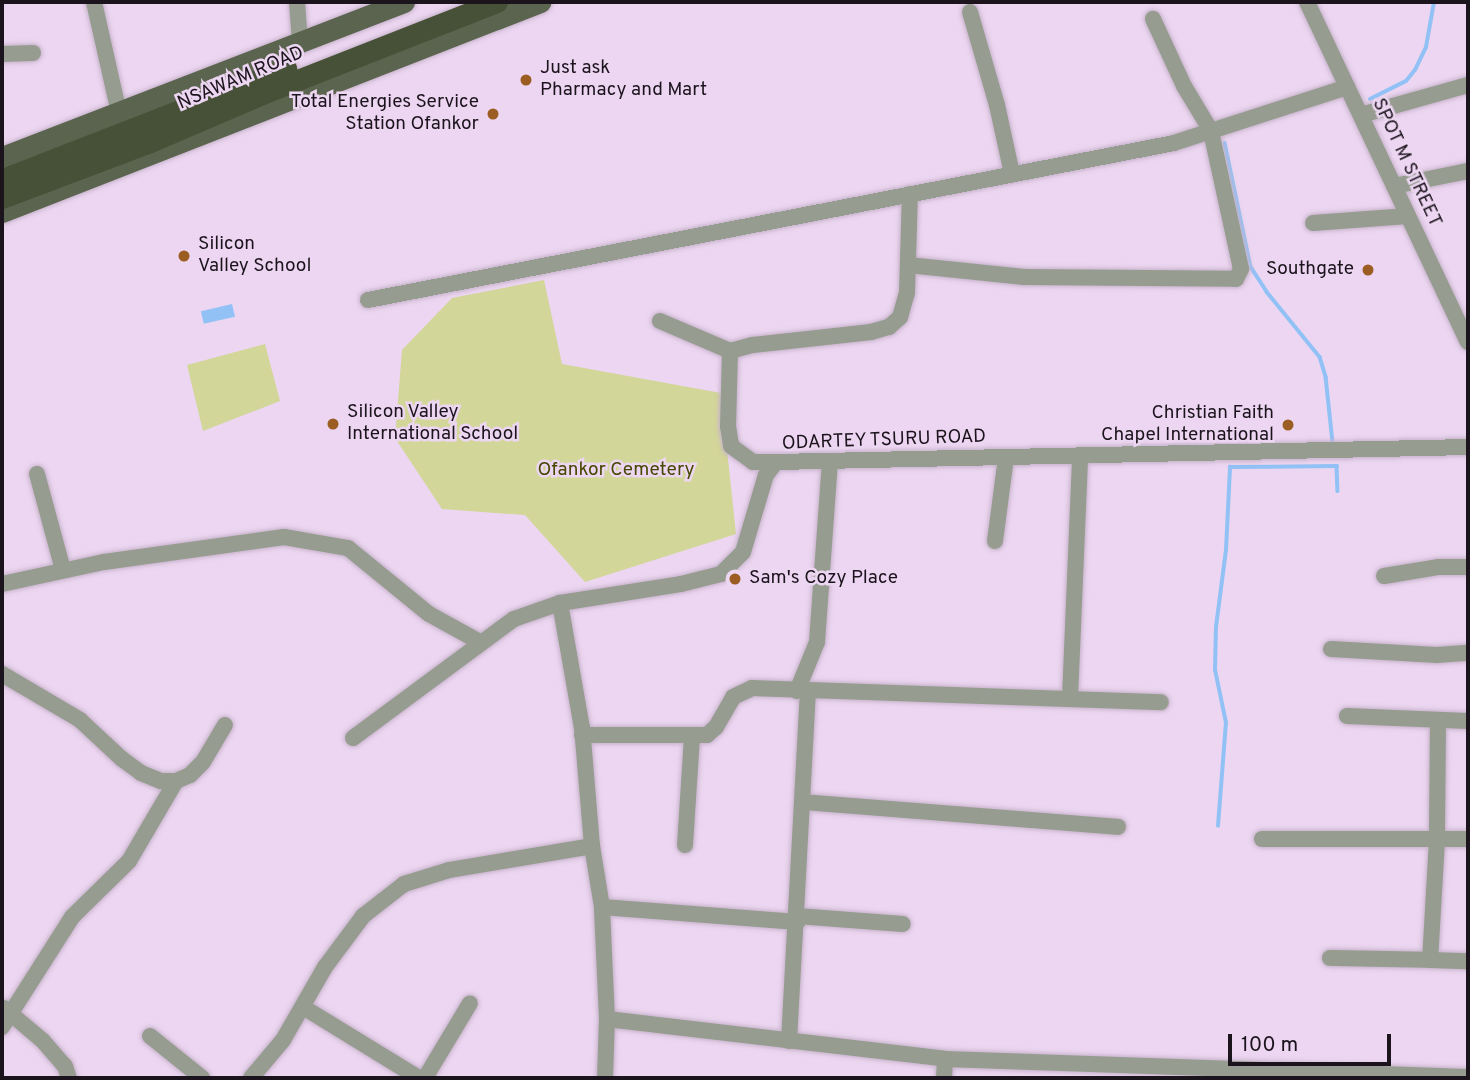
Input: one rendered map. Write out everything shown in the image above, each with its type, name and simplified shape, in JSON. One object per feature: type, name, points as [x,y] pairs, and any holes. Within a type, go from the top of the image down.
[{"type":"highway","name":"NSAWAM ROAD","points":[[2,198],[457,2]]},
{"type":"highway","name":"NSAWAM ROAD","points":[[2,178],[148,133],[267,92],[497,2]]},
{"type":"main road","points":[[2,157],[404,2]]},
{"type":"main road","points":[[2,212],[540,2]]},
{"type":"street","points":[[94,2],[119,113]]},
{"type":"street","points":[[297,2],[300,43]]},
{"type":"street","name":"SPOT M STREET","points":[[1307,2],[1468,342]]},
{"type":"street","points":[[970,12],[997,105],[1012,174]]},
{"type":"street","points":[[908,265],[1024,277],[1236,279],[1241,269],[1211,131],[1184,86],[1153,19]]},
{"type":"street","points":[[2,54],[33,53]]},
{"type":"street","points":[[1361,116],[1468,85]]},
{"type":"street","points":[[368,300],[1174,143],[1348,88]]},
{"type":"street","points":[[1394,186],[1468,171]]},
{"type":"street","points":[[660,321],[730,351],[753,345],[871,332],[889,327],[900,317],[907,293],[910,194]]},
{"type":"street","points":[[1313,223],[1408,216]]},
{"type":"street","points":[[730,351],[728,426],[731,446],[753,462],[776,462]]},
{"type":"street","name":"ODARTEY TSURU ROAD","points":[[353,738],[480,642],[526,612],[560,603],[681,584],[721,574],[743,552],[766,475],[776,462],[1468,447]]},
{"type":"street","points":[[1070,698],[1080,457]]},
{"type":"street","points":[[995,541],[1006,458]]},
{"type":"street","points":[[789,1041],[803,802],[803,691],[817,642],[830,462]]},
{"type":"street","points":[[37,474],[63,570]]},
{"type":"street","points":[[2,584],[63,570],[257,538],[284,537],[348,548],[429,614],[480,642]]},
{"type":"street","points":[[1384,576],[1439,567],[1468,566]]},
{"type":"street","points":[[560,603],[582,735],[592,846],[601,907],[607,1019],[605,1078]]},
{"type":"street","points":[[1331,649],[1437,655],[1468,653]]},
{"type":"street","points":[[2,674],[79,720],[141,773],[161,781],[176,782],[190,775],[203,762],[225,725]]},
{"type":"street","points":[[582,735],[707,736],[716,727],[729,701],[740,691],[752,688],[1161,702]]},
{"type":"street","points":[[1347,716],[1468,721]]},
{"type":"street","points":[[1430,960],[1437,840],[1438,720]]},
{"type":"street","points":[[685,845],[692,737]]},
{"type":"street","points":[[2,1027],[6,1009],[72,917],[129,861],[176,782]]},
{"type":"street","points":[[803,802],[1118,827]]},
{"type":"street","points":[[1262,839],[1468,839]]},
{"type":"street","points":[[251,1078],[283,1040],[325,967],[363,916],[404,884],[449,870],[592,846]]},
{"type":"street","points":[[601,907],[903,924]]},
{"type":"street","points":[[1330,958],[1468,961]]},
{"type":"street","points":[[425,1078],[470,1003]]},
{"type":"street","points":[[303,1007],[419,1078]]},
{"type":"street","points":[[6,1009],[43,1041],[65,1066],[69,1078]]},
{"type":"street","points":[[607,1019],[945,1059],[1468,1077]]},
{"type":"street","points":[[150,1036],[202,1078]]},
{"type":"street","points":[[944,1078],[945,1059]]},
{"type":"green space","name":"Ofankor Cemetery","points":[[544,280],[562,364],[721,393],[736,534],[585,582],[525,515],[442,509],[395,438],[402,350],[452,298]]},
{"type":"green space","points":[[265,344],[280,401],[203,431],[187,365]]},
{"type":"water","points":[[232,304],[235,317],[204,324],[201,311]]},
{"type":"waterway","points":[[1370,99],[1406,81],[1415,70],[1426,47],[1434,2]]},
{"type":"waterway","points":[[1225,143],[1251,267],[1267,292],[1320,357],[1326,377],[1333,443]]},
{"type":"waterway","points":[[1218,826],[1226,723],[1215,670],[1216,627],[1226,550],[1230,467],[1337,466],[1338,491]]},
{"type":"place","name":"Just ask Pharmacy and Mart","points":[[526,80]]},
{"type":"place","name":"Total Energies Service Station Ofankor","points":[[493,114]]},
{"type":"place","name":"Silicon Valley School","points":[[184,256]]},
{"type":"place","name":"Southgate","points":[[1368,270]]},
{"type":"place","name":"Silicon Valley International School","points":[[333,424]]},
{"type":"place","name":"Christian Faith Chapel International","points":[[1288,425]]},
{"type":"place","name":"Sam's Cozy Place","points":[[735,579]]}]
